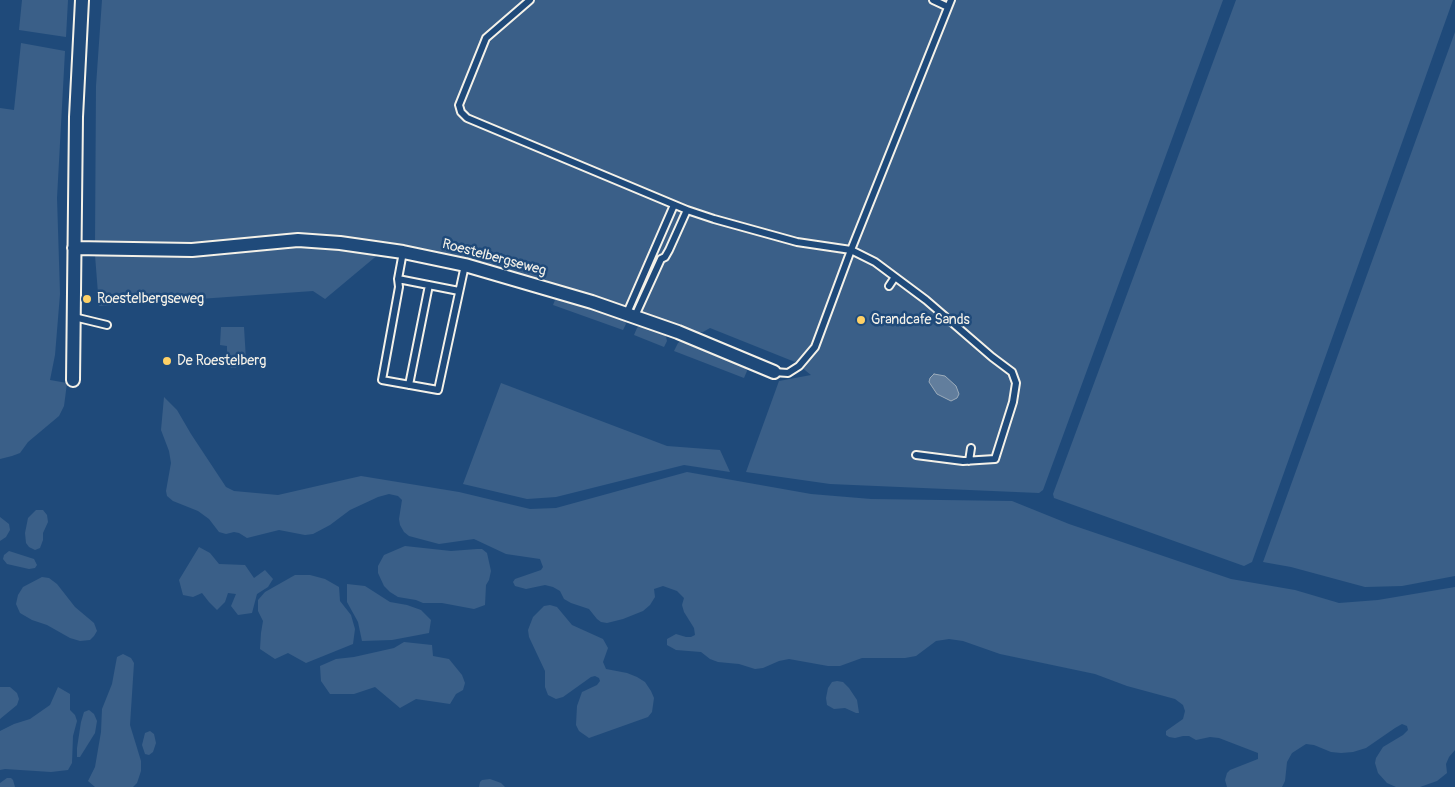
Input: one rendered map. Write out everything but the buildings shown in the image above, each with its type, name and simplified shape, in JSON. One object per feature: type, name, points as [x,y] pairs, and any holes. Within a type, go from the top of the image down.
[{"type":"street","points":[[74,380],[76,117],[82,0]]},
{"type":"street","name":"Roestelbergseweg","points":[[74,248],[192,250],[298,240],[340,243],[402,252],[465,265],[536,284],[678,332],[774,372]]},
{"type":"lane","points":[[530,0],[486,38],[459,106],[461,112],[467,118],[687,210],[797,242],[851,250],[875,262],[926,300],[1012,372],[1016,382],[1013,402],[995,459],[969,460],[916,455]]},
{"type":"lane","points":[[774,372],[788,373],[799,366],[815,347],[851,250],[950,3],[933,0]]},
{"type":"lane","points":[[631,315],[674,205]]},
{"type":"lane","points":[[631,315],[660,259],[665,257],[669,250],[687,210]]},
{"type":"lane","points":[[402,252],[398,279],[399,288],[382,380],[438,390],[465,265]]},
{"type":"lane","points":[[889,286],[894,277]]},
{"type":"lane","points":[[398,279],[459,291]]},
{"type":"lane","points":[[410,385],[429,285]]},
{"type":"lane","points":[[74,317],[107,325]]},
{"type":"lane","points":[[969,460],[971,448]]},
{"type":"shaded area","points":[[22,0],[68,0],[66,37],[19,30]]},
{"type":"shaded area","points":[[102,0],[1223,0],[1043,490],[1039,493],[830,484],[746,472],[779,381],[811,375],[795,362],[710,328],[696,333],[502,269],[440,253],[369,241],[203,246],[95,245],[96,86]]},
{"type":"shaded area","points":[[1236,0],[1453,0],[1252,562],[1244,566],[1054,498],[1053,494]]},
{"type":"shaded area","points":[[1455,32],[1455,576],[1402,586],[1365,587],[1291,567],[1263,562]]},
{"type":"shaded area","points":[[21,43],[65,51],[57,198],[60,294],[55,355],[50,380],[67,383],[64,406],[59,416],[28,442],[20,453],[0,459],[0,108],[14,110]]},
{"type":"shaded area","points":[[295,245],[340,245],[380,253],[325,299],[313,291],[99,306],[95,255],[202,256]]},
{"type":"shaded area","points":[[563,298],[624,317],[626,324],[623,330],[553,305],[555,300]]},
{"type":"shaded area","points":[[642,323],[665,332],[667,341],[664,347],[634,335]]},
{"type":"shaded area","points":[[221,327],[244,327],[246,360],[239,360],[236,368],[229,366],[227,346],[220,345]]},
{"type":"shaded area","points":[[683,339],[744,365],[747,371],[744,378],[674,351],[678,343]]},
{"type":"shaded area","points":[[934,374],[945,376],[956,386],[959,394],[957,398],[951,401],[937,394],[929,382]]},
{"type":"shaded area","points":[[501,383],[667,446],[720,450],[730,472],[684,465],[556,497],[527,499],[463,484]]},
{"type":"shaded area","points":[[164,397],[177,410],[226,487],[234,491],[278,495],[361,476],[459,492],[530,509],[556,508],[687,472],[811,494],[871,499],[1012,501],[1069,524],[1231,579],[1295,590],[1339,603],[1378,600],[1455,587],[1455,750],[1446,764],[1447,773],[1437,781],[1420,787],[1396,787],[1387,783],[1378,773],[1375,763],[1376,758],[1383,747],[1408,730],[1407,726],[1402,724],[1366,748],[1353,752],[1331,752],[1306,744],[1292,753],[1287,762],[1285,781],[1282,787],[1227,787],[1225,780],[1227,773],[1258,759],[1258,753],[1219,738],[1210,737],[1196,740],[1189,736],[1169,737],[1166,735],[1166,731],[1183,719],[1185,711],[1183,705],[1175,699],[1127,686],[1095,674],[1000,654],[963,641],[949,639],[936,641],[916,656],[905,658],[862,658],[840,666],[828,666],[789,659],[755,669],[739,664],[718,662],[701,652],[676,650],[667,645],[667,639],[676,634],[686,637],[695,635],[694,628],[684,612],[682,605],[684,598],[677,591],[663,586],[654,589],[655,597],[643,611],[623,619],[607,623],[601,622],[589,609],[564,599],[560,591],[553,587],[545,585],[526,589],[515,586],[513,582],[515,579],[541,570],[543,567],[540,559],[506,554],[474,539],[439,544],[409,536],[400,525],[402,500],[398,496],[389,494],[378,497],[350,510],[330,525],[313,534],[305,535],[279,530],[247,538],[234,532],[226,534],[219,532],[209,519],[198,511],[173,501],[167,496],[166,491],[171,463],[169,451],[161,430]]},
{"type":"shaded area","points":[[36,510],[43,510],[47,515],[48,522],[43,533],[40,548],[35,550],[26,543],[25,533],[28,518]]},
{"type":"shaded area","points":[[0,517],[9,524],[10,530],[6,537],[0,541]]},
{"type":"shaded area","points":[[405,546],[451,551],[482,549],[487,553],[491,571],[486,585],[485,605],[474,609],[442,603],[423,603],[398,597],[390,592],[384,586],[378,573],[378,566],[384,555]]},
{"type":"shaded area","points":[[199,547],[210,553],[219,564],[245,565],[254,578],[265,570],[273,579],[268,587],[257,594],[252,613],[238,615],[231,606],[236,594],[228,593],[225,602],[217,610],[202,593],[193,597],[183,595],[179,580]]},
{"type":"shaded area","points":[[9,551],[34,559],[37,565],[35,568],[29,569],[7,564],[3,559],[4,555]]},
{"type":"shaded area","points":[[295,575],[310,575],[325,579],[339,587],[340,601],[351,615],[355,629],[353,644],[306,663],[288,653],[275,659],[260,649],[263,621],[258,611],[258,600],[265,592]]},
{"type":"shaded area","points":[[42,577],[49,578],[57,584],[75,607],[94,623],[97,631],[90,640],[80,641],[70,638],[20,613],[16,604],[18,595],[23,587]]},
{"type":"shaded area","points":[[347,584],[365,586],[390,602],[421,610],[431,620],[429,633],[392,640],[362,641],[358,622],[347,602]]},
{"type":"shaded area","points":[[544,606],[557,607],[572,625],[603,639],[608,648],[603,662],[606,669],[627,673],[645,682],[654,698],[652,712],[648,717],[589,738],[579,731],[576,725],[577,706],[582,692],[597,685],[600,681],[595,676],[591,677],[563,697],[556,699],[548,695],[545,687],[545,671],[529,637],[528,630],[533,617]]},
{"type":"shaded area","points":[[404,642],[432,645],[433,656],[449,659],[462,675],[465,683],[463,690],[456,694],[450,704],[416,699],[400,708],[375,687],[354,694],[330,694],[321,681],[320,666],[336,659],[394,648]]},
{"type":"shaded area","points":[[123,654],[131,658],[134,663],[130,725],[141,761],[141,771],[137,783],[133,787],[95,787],[88,781],[95,767],[101,732],[102,709],[112,684],[117,657]]},
{"type":"shaded area","points":[[832,682],[843,682],[849,688],[857,700],[859,713],[845,708],[834,709],[827,705],[828,688]]},
{"type":"shaded area","points":[[0,687],[10,687],[17,693],[19,699],[17,705],[0,719]]},
{"type":"shaded area","points":[[58,687],[70,694],[70,710],[75,715],[77,721],[73,736],[72,763],[68,770],[51,772],[0,770],[0,731],[30,719],[50,705]]},
{"type":"shaded area","points":[[89,710],[94,714],[97,721],[95,733],[80,757],[77,757],[81,722],[84,712]]},
{"type":"shaded area","points":[[150,731],[154,734],[156,743],[153,752],[149,755],[145,754],[142,745],[145,733]]},
{"type":"shaded area","points":[[7,778],[13,780],[15,787],[0,787],[0,783]]},
{"type":"shaded area","points":[[490,779],[501,783],[505,787],[479,787],[482,780]]},
{"type":"place","name":"Roestelbergseweg","points":[[87,299]]},
{"type":"place","name":"Grandcafe Sands","points":[[861,320]]},
{"type":"place","name":"De Roestelberg","points":[[167,361]]}]
